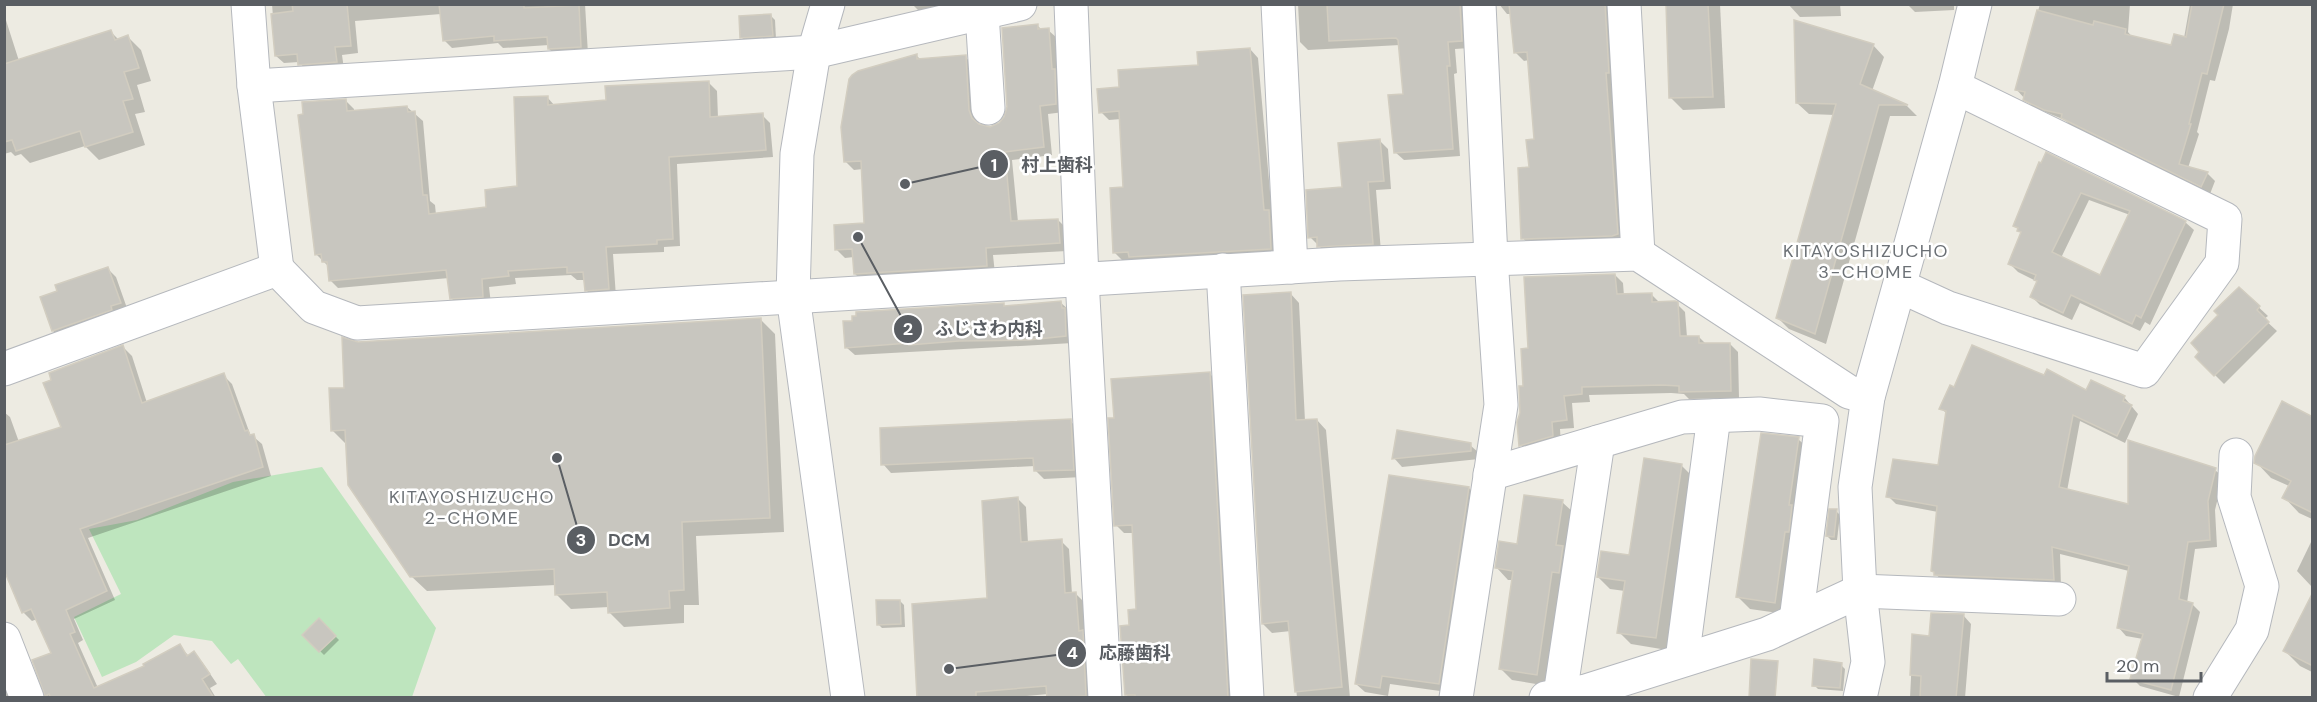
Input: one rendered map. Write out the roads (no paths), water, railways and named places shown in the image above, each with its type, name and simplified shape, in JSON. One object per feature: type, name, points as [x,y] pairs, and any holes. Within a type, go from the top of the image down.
[{"type":"street","points":[[248,4],[254,86],[277,270],[314,307],[357,323],[1223,270],[1638,254],[1849,392],[1868,397]]},
{"type":"street","points":[[828,4],[814,52],[797,154],[793,296],[848,698]]},
{"type":"street","points":[[254,86],[814,52],[1020,4]]},
{"type":"street","points":[[1071,4],[1082,279],[1105,698]]},
{"type":"street","points":[[1278,4],[1291,267]]},
{"type":"street","points":[[1456,698],[1501,405],[1491,258],[1479,4]]},
{"type":"street","points":[[1624,4],[1638,254]]},
{"type":"street","points":[[1860,698],[1868,662],[1860,591],[1855,487],[1868,397],[1955,87],[1974,4]]},
{"type":"street","points":[[982,13],[988,108]]},
{"type":"street","points":[[1900,286],[1948,308],[2144,371],[2222,263],[2225,219],[1955,87]]},
{"type":"street","points":[[4,369],[277,270]]},
{"type":"street","points":[[1223,270],[1247,698]]},
{"type":"street","points":[[1490,474],[1682,417],[1760,414],[1822,421],[1796,620]]},
{"type":"street","points":[[1682,660],[1714,416]]},
{"type":"street","points":[[1598,442],[1553,696],[1586,691],[1767,634],[1860,591],[2059,599]]},
{"type":"street","points":[[2210,698],[2252,630],[2262,586],[2234,497],[2236,455]]},
{"type":"street","points":[[4,639],[27,698]]},
{"type":"place","name":"村上歯科","points":[[905,184]]},
{"type":"place","name":"ふじさわ内科","points":[[858,237]]},
{"type":"place","name":"DCM","points":[[557,458]]},
{"type":"place","name":"応藤歯科","points":[[949,669]]},
{"type":"district","name":"KITAYOSHIZUCHO 3-CHOME","points":[[1866,261]]},
{"type":"district","name":"KITAYOSHIZUCHO 2-CHOME","points":[[472,507]]}]
